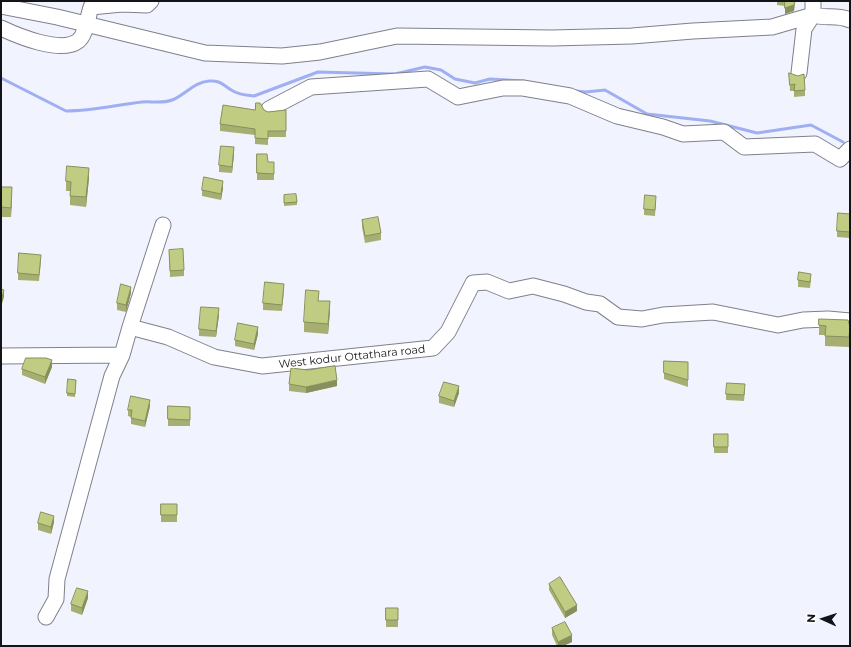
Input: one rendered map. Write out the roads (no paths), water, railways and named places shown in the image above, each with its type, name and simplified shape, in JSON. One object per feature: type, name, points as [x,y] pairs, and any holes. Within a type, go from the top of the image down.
[{"type":"street","points":[[1,28],[40,43],[66,45],[78,42],[82,35],[91,7],[122,4],[147,5],[151,1]]},
{"type":"street","points":[[1,6],[86,24],[205,53],[282,56],[320,52],[398,36],[552,38],[632,36],[693,30],[772,27],[813,8]]},
{"type":"street","points":[[813,8],[822,18],[834,16],[850,20]]},
{"type":"street","points":[[799,73],[804,29],[813,8]]},
{"type":"street","points":[[269,109],[311,88],[428,79],[458,97],[503,88],[523,88],[570,96],[617,116],[664,127],[683,134],[724,132],[744,147],[814,144],[840,159],[850,149]]},
{"type":"street","points":[[46,617],[56,599],[59,571],[112,376],[122,355],[163,225]]},
{"type":"street","name":"West kodur Ottathara road","points":[[130,327],[168,337],[214,356],[262,366],[433,348],[448,332],[473,283],[487,282],[509,291],[533,286],[564,294],[586,302],[600,304],[618,317],[642,319],[663,315],[713,312],[778,325],[803,320],[828,319],[850,322]]},
{"type":"street","points":[[1,356],[122,355]]},
{"type":"waterway","points":[[1,78],[66,111],[95,109],[142,102],[168,101],[177,98],[194,86],[209,81],[219,82],[233,91],[243,95],[254,96],[318,72],[395,74],[425,67],[441,70],[455,79],[475,83],[490,79],[524,81]]},
{"type":"waterway","points":[[576,91],[586,92],[605,90],[647,114],[710,121],[757,133],[811,125],[843,142]]}]
